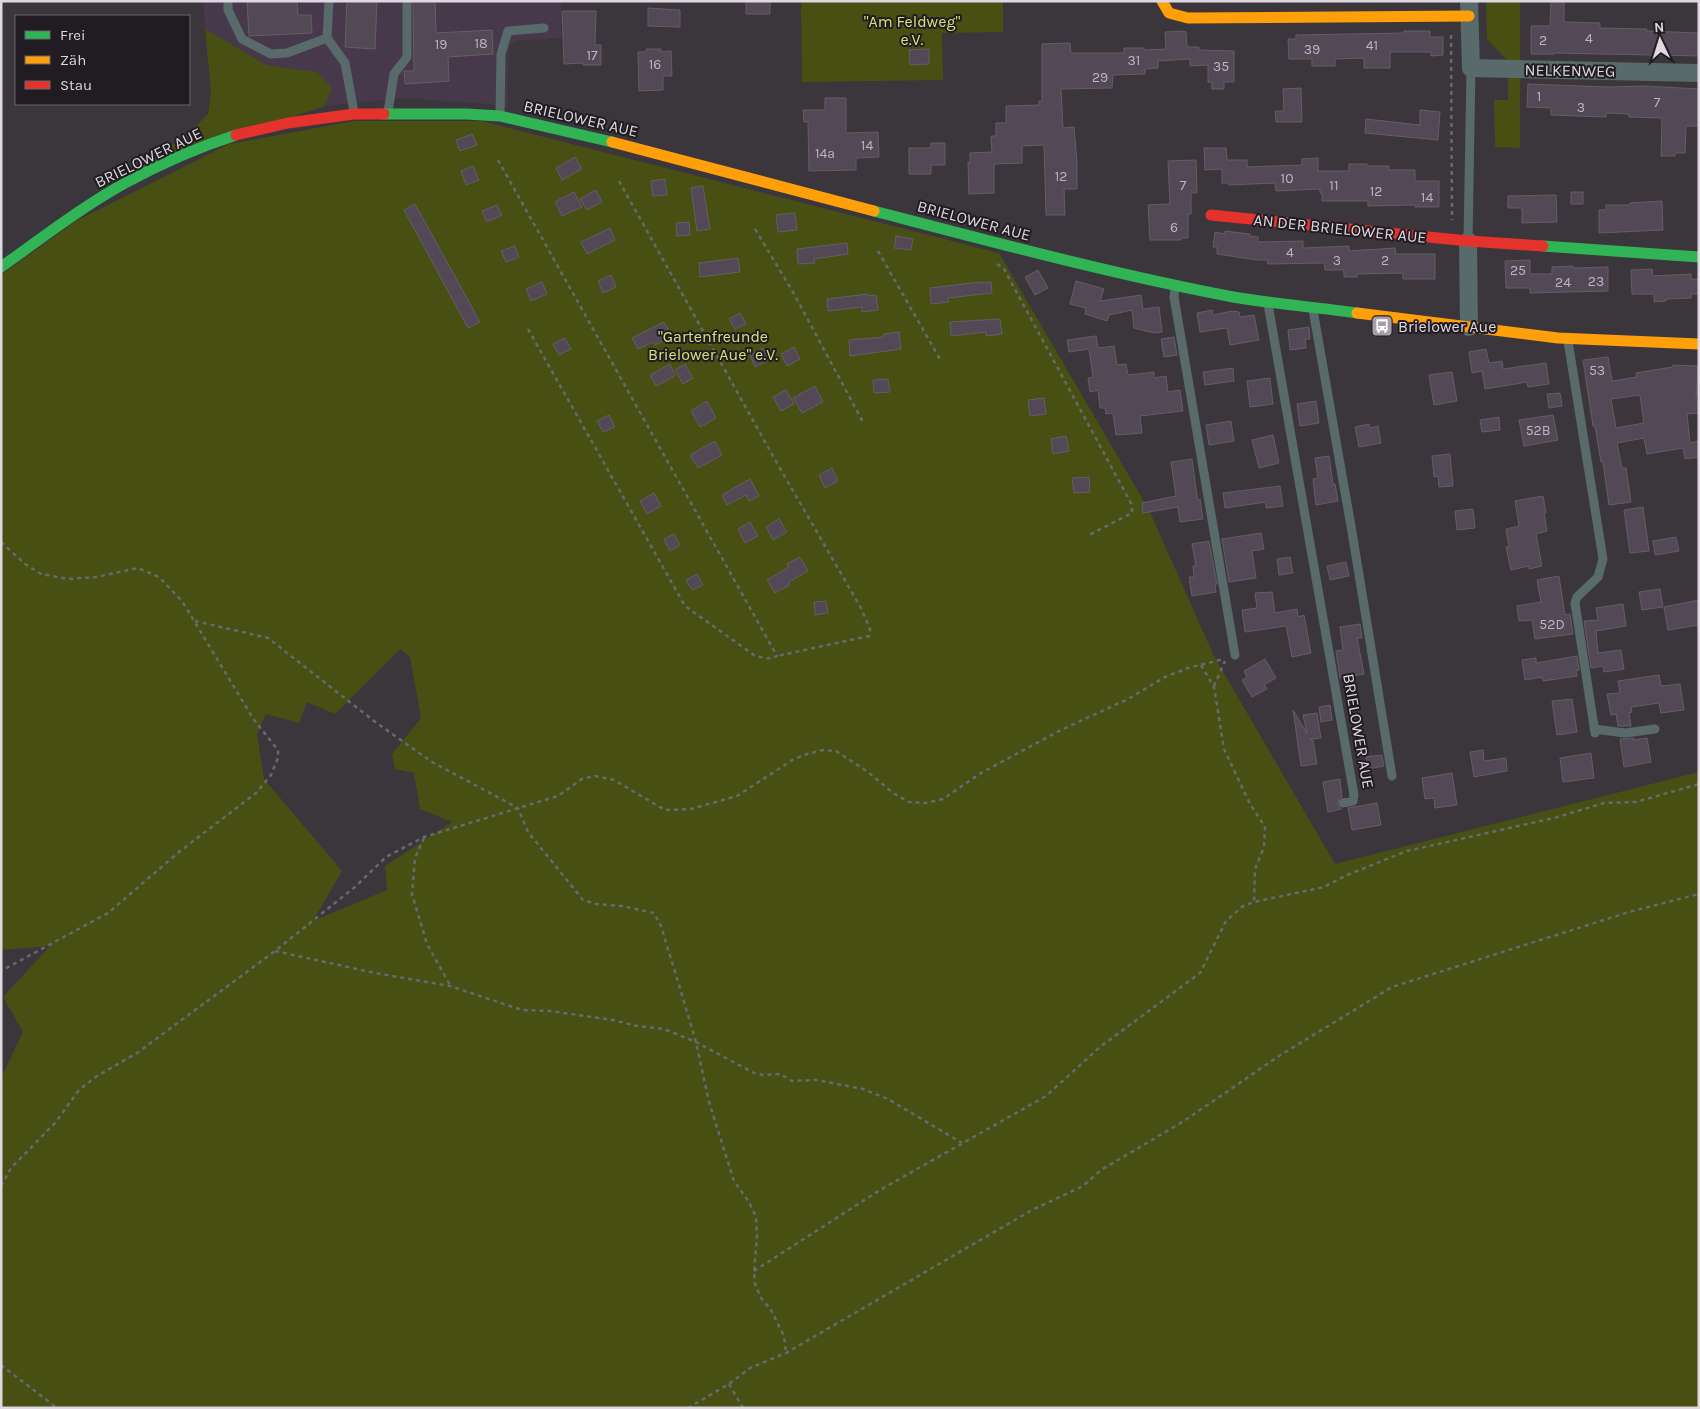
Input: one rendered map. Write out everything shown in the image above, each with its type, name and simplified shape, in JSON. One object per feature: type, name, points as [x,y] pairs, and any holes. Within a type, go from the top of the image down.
[{"type":"street","points":[[1162,1],[1169,13],[1188,18],[1450,16],[1469,9],[1470,68]]},
{"type":"street","name":"NELKENWEG","points":[[1470,68],[1699,73]]},
{"type":"street","name":"BRIELOWER AUE","points":[[1,267],[74,215],[127,182],[203,146],[243,132],[288,123],[354,114],[388,112],[500,116],[620,144],[1028,251],[1176,285],[1268,301],[1470,327],[1568,338],[1699,344]]},
{"type":"street","name":"AN DER BRIELOWER AUE","points":[[1211,215],[1460,240],[1699,257]]},
{"type":"street","points":[[1460,240],[1470,327]]},
{"type":"lane","points":[[228,1],[228,10],[242,39],[271,54],[287,53],[327,38]]},
{"type":"lane","points":[[329,1],[327,38],[345,63],[354,114]]},
{"type":"lane","points":[[388,112],[394,74],[407,57],[407,1]]},
{"type":"lane","points":[[500,116],[501,54],[508,31],[544,28]]},
{"type":"lane","points":[[1460,240],[1470,68]]},
{"type":"lane","points":[[1176,285],[1174,297],[1235,655]]},
{"type":"lane","name":"BRIELOWER AUE","points":[[1268,301],[1354,795],[1353,801],[1343,803]]},
{"type":"lane","name":"BRIELOWER AUE","points":[[1312,307],[1352,532],[1392,776]]},
{"type":"lane","points":[[1568,338],[1604,559],[1598,577],[1577,597],[1575,602],[1595,731],[1625,733],[1655,729]]},
{"type":"path","points":[[1450,16],[1460,240]]},
{"type":"path","points":[[498,160],[777,656]]},
{"type":"path","points":[[528,329],[685,606],[754,655],[764,658],[773,658],[870,636],[870,629],[861,608],[778,465],[619,181]]},
{"type":"path","points":[[755,228],[793,292],[864,424]]},
{"type":"path","points":[[878,251],[941,361]]},
{"type":"path","points":[[997,264],[1004,268],[1132,505],[1132,513],[1089,536]]},
{"type":"path","points":[[1,542],[25,564],[41,574],[68,579],[96,577],[138,568],[159,577],[182,601],[254,720],[278,750],[278,758],[271,775],[256,793],[179,852],[108,913],[1,971]]},
{"type":"path","points":[[195,621],[268,638],[374,722],[432,762],[518,808],[528,832],[583,900],[596,904],[622,906],[654,913],[661,926],[696,1042],[709,1102],[734,1181],[749,1202],[756,1217],[755,1284],[761,1298],[771,1310],[784,1336],[786,1353]]},
{"type":"path","points":[[1,1186],[11,1168],[55,1124],[79,1090],[97,1076],[137,1053],[275,951],[349,892],[386,857],[424,837],[558,796],[582,779],[594,776],[614,780],[665,810],[691,809],[737,796],[794,759],[823,750],[836,751],[868,772],[893,794],[909,802],[926,803],[943,799],[982,773],[1059,731],[1128,699],[1165,677],[1227,658],[1214,687]]},
{"type":"path","points":[[1200,665],[1214,687],[1224,749],[1250,804],[1265,827],[1264,847],[1255,869],[1254,902]]},
{"type":"path","points":[[754,1271],[880,1190],[1046,1096],[1100,1047],[1200,973],[1226,921],[1243,906],[1324,887],[1346,875],[1407,851],[1554,818],[1604,802],[1636,802],[1699,784]]},
{"type":"path","points":[[424,837],[415,858],[412,894],[427,944],[450,986]]},
{"type":"path","points":[[688,1408],[730,1384],[750,1368],[786,1353],[1032,1210],[1083,1186],[1101,1170],[1184,1121],[1279,1056],[1392,986],[1629,912],[1699,894]]},
{"type":"path","points":[[275,951],[375,973],[450,986],[522,1010],[550,1010],[664,1029],[696,1042],[754,1073],[762,1075],[780,1074],[792,1080],[816,1080],[863,1089],[888,1099],[962,1143]]},
{"type":"path","points":[[1,1365],[57,1408]]},
{"type":"path","points":[[730,1384],[743,1408]]},
{"type":"shaded area","points":[[203,1],[561,1],[561,38],[516,41],[509,47],[507,107],[492,104],[398,98],[326,106],[317,72],[267,65],[205,29]]},
{"type":"green space","name":"\"Am Feldweg\" e.V.","points":[[801,1],[1003,1],[1003,32],[942,33],[943,80],[802,82]]},
{"type":"green space","points":[[1486,1],[1520,1],[1520,62],[1508,61],[1487,39]]},
{"type":"green space","points":[[205,29],[267,65],[317,72],[332,88],[325,106],[125,173],[185,137],[208,114],[211,91]]},
{"type":"green space","points":[[1508,76],[1520,77],[1520,148],[1495,147],[1494,100],[1508,100]]},
{"type":"green space","name":"\"Gartenfreunde Brielower Aue\" e.V.","points":[[354,121],[482,121],[999,253],[1149,510],[1214,656],[1335,864],[1699,772],[1699,1408],[1,1408],[1,1078],[23,1032],[3,997],[50,946],[1,950],[1,275],[76,221],[229,144]],"holes":[[[400,649],[410,657],[421,718],[392,754],[395,769],[414,773],[420,809],[452,822],[385,866],[387,890],[313,921],[342,871],[264,779],[257,734],[266,714],[299,723],[307,702],[335,714]]]},
{"type":"building","points":[[247,1],[297,1],[298,15],[311,15],[312,33],[249,36]]},
{"type":"building","points":[[347,1],[377,1],[375,49],[345,47]]},
{"type":"building","points":[[413,1],[435,1],[436,33],[492,30],[493,54],[448,57],[449,81],[405,84],[404,71],[414,71]]},
{"type":"building","points":[[746,1],[770,1],[770,14],[746,14]]},
{"type":"building","points":[[1551,1],[1564,1],[1564,22],[1600,23],[1600,28],[1699,33],[1699,56],[1531,54],[1531,26],[1550,26]]},
{"type":"building","points":[[648,8],[680,10],[680,27],[648,26]]},
{"type":"building","points":[[562,11],[596,11],[595,45],[601,45],[601,65],[583,65],[583,63],[564,64]]},
{"type":"building","points":[[1404,31],[1430,31],[1430,37],[1443,37],[1443,55],[1431,56],[1431,52],[1390,52],[1390,68],[1364,68],[1364,58],[1335,59],[1335,66],[1312,66],[1312,59],[1289,59],[1288,39],[1296,39],[1296,35],[1404,33]]},
{"type":"building","points":[[1165,32],[1186,32],[1187,47],[1199,47],[1199,50],[1234,51],[1234,82],[1224,82],[1224,89],[1212,89],[1212,82],[1208,82],[1208,65],[1190,66],[1190,59],[1158,61],[1158,68],[1145,69],[1145,74],[1113,75],[1112,88],[1061,89],[1063,128],[1074,127],[1077,164],[1077,189],[1064,189],[1065,215],[1046,215],[1044,145],[1022,146],[1022,163],[994,164],[994,193],[969,194],[968,162],[970,163],[970,153],[992,152],[991,136],[996,136],[996,123],[1006,123],[1006,106],[1039,105],[1039,101],[1042,101],[1042,44],[1070,43],[1071,53],[1124,53],[1124,48],[1144,48],[1144,50],[1166,49]]},
{"type":"building","points":[[646,49],[661,49],[661,52],[671,51],[672,76],[663,76],[663,90],[639,91],[638,52],[646,52]]},
{"type":"building","points":[[929,49],[929,64],[910,65],[909,50]]},
{"type":"building","points":[[1528,84],[1699,89],[1699,126],[1686,126],[1685,153],[1675,153],[1675,156],[1661,156],[1662,118],[1629,117],[1629,114],[1606,113],[1606,117],[1551,115],[1551,108],[1527,107]]},
{"type":"building","points":[[1301,88],[1302,122],[1276,122],[1275,111],[1284,111],[1283,89]]},
{"type":"building","points":[[825,98],[846,98],[846,133],[878,132],[879,157],[856,158],[856,170],[809,171],[808,122],[804,122],[803,110],[825,110]]},
{"type":"building","points":[[1420,110],[1440,112],[1438,140],[1365,133],[1366,119],[1420,125]]},
{"type":"building","points":[[472,134],[477,145],[460,151],[456,140]]},
{"type":"building","points":[[931,143],[945,143],[945,165],[931,165],[931,174],[909,174],[909,148],[931,148]]},
{"type":"building","points":[[1204,148],[1226,148],[1227,160],[1247,160],[1247,167],[1302,165],[1302,159],[1318,158],[1318,171],[1349,171],[1349,164],[1389,166],[1389,170],[1415,170],[1415,181],[1439,181],[1439,207],[1415,207],[1415,205],[1368,206],[1368,201],[1322,201],[1320,189],[1276,191],[1275,183],[1229,185],[1229,183],[1222,183],[1222,169],[1205,170]]},
{"type":"building","points":[[575,157],[582,169],[562,180],[556,168]]},
{"type":"building","points":[[1196,160],[1197,193],[1191,193],[1191,214],[1188,214],[1188,238],[1181,238],[1181,240],[1150,240],[1148,205],[1170,204],[1168,161]]},
{"type":"building","points":[[473,166],[479,180],[466,185],[461,171]]},
{"type":"building","points":[[665,179],[667,195],[653,196],[651,181]]},
{"type":"building","points":[[703,186],[710,229],[697,231],[691,188]]},
{"type":"building","points":[[596,190],[602,202],[587,210],[580,199]]},
{"type":"building","points":[[574,192],[582,207],[562,216],[555,202]]},
{"type":"building","points":[[1571,192],[1583,192],[1583,204],[1571,204]]},
{"type":"building","points":[[1556,195],[1557,222],[1522,223],[1522,208],[1508,208],[1508,196]]},
{"type":"building","points":[[1662,201],[1663,230],[1599,233],[1599,210],[1606,210],[1606,205],[1630,205],[1630,203]]},
{"type":"building","points":[[415,204],[480,322],[468,328],[404,210]]},
{"type":"building","points":[[497,205],[502,215],[487,222],[482,211]]},
{"type":"building","points":[[795,213],[797,230],[778,232],[776,215]]},
{"type":"building","points":[[689,222],[690,235],[677,236],[676,223]]},
{"type":"building","points":[[610,228],[615,240],[587,254],[581,242]]},
{"type":"building","points":[[1225,231],[1250,234],[1250,236],[1258,237],[1258,242],[1303,241],[1303,248],[1349,246],[1349,251],[1395,248],[1396,254],[1435,254],[1435,279],[1403,279],[1403,273],[1357,274],[1357,277],[1344,277],[1344,270],[1325,270],[1324,263],[1268,264],[1267,260],[1217,254],[1217,247],[1213,247],[1215,232],[1225,234]]},
{"type":"building","points":[[896,236],[913,239],[911,250],[894,248]]},
{"type":"building","points":[[847,243],[848,254],[814,259],[815,263],[798,264],[797,249]]},
{"type":"building","points":[[515,246],[519,257],[506,262],[501,251]]},
{"type":"building","points":[[738,258],[740,272],[700,277],[699,263]]},
{"type":"building","points":[[1530,260],[1530,274],[1552,274],[1552,267],[1608,267],[1608,291],[1530,293],[1530,288],[1506,288],[1505,261]]},
{"type":"building","points":[[1652,269],[1653,276],[1691,274],[1691,279],[1699,279],[1699,294],[1691,294],[1691,298],[1666,299],[1666,301],[1654,302],[1654,294],[1632,294],[1631,270]]},
{"type":"building","points":[[1038,270],[1048,288],[1035,295],[1025,277]]},
{"type":"building","points":[[611,275],[616,287],[603,293],[598,281]]},
{"type":"building","points":[[1076,281],[1104,289],[1100,301],[1141,295],[1143,309],[1159,307],[1162,332],[1154,333],[1134,328],[1132,310],[1109,315],[1107,321],[1085,314],[1086,308],[1070,304]]},
{"type":"building","points":[[542,282],[547,294],[531,301],[526,289]]},
{"type":"building","points":[[991,282],[992,293],[948,298],[949,302],[931,304],[930,288]]},
{"type":"building","points":[[868,294],[868,296],[876,295],[878,310],[862,312],[862,307],[828,311],[827,299]]},
{"type":"building","points":[[1212,310],[1213,315],[1232,311],[1239,312],[1240,317],[1254,315],[1259,340],[1230,345],[1227,328],[1200,332],[1197,313]]},
{"type":"building","points":[[740,313],[746,324],[735,329],[729,319]]},
{"type":"building","points":[[1000,319],[1002,334],[986,336],[986,332],[951,336],[950,322]]},
{"type":"building","points":[[664,322],[672,336],[655,345],[653,342],[638,349],[632,338]]},
{"type":"building","points":[[1309,327],[1310,339],[1305,339],[1306,348],[1290,350],[1288,330]]},
{"type":"building","points":[[899,332],[901,349],[850,356],[849,340],[884,337],[884,334]]},
{"type":"building","points":[[1096,336],[1098,348],[1114,346],[1117,365],[1126,364],[1128,375],[1154,372],[1154,378],[1166,376],[1168,392],[1180,390],[1183,411],[1140,416],[1142,433],[1116,435],[1113,413],[1106,414],[1105,408],[1100,408],[1098,390],[1090,392],[1088,378],[1093,377],[1089,349],[1069,352],[1067,340]]},
{"type":"building","points":[[1174,337],[1177,355],[1164,357],[1161,339]]},
{"type":"building","points":[[565,338],[571,349],[559,355],[553,344]]},
{"type":"building","points":[[794,347],[800,359],[787,366],[781,354]]},
{"type":"building","points":[[763,348],[769,360],[755,367],[750,355]]},
{"type":"building","points":[[1486,349],[1489,363],[1502,361],[1503,369],[1546,363],[1549,384],[1528,387],[1527,382],[1485,389],[1482,371],[1472,373],[1469,352]]},
{"type":"building","points":[[1608,357],[1612,381],[1637,377],[1636,373],[1672,367],[1673,365],[1698,366],[1696,401],[1699,401],[1699,413],[1687,414],[1690,443],[1699,441],[1699,457],[1685,459],[1683,448],[1647,454],[1644,438],[1617,443],[1622,468],[1626,468],[1631,502],[1609,505],[1603,462],[1601,462],[1595,426],[1593,426],[1583,360]],"holes":[[[1640,395],[1644,423],[1616,428],[1611,399]]]},
{"type":"building","points":[[670,364],[675,376],[656,386],[650,375]]},
{"type":"building","points":[[685,364],[693,378],[683,384],[675,370]]},
{"type":"building","points":[[1233,368],[1234,381],[1205,385],[1203,372]]},
{"type":"building","points":[[1452,372],[1457,401],[1434,405],[1429,375]]},
{"type":"building","points":[[1270,378],[1273,404],[1250,407],[1247,381]]},
{"type":"building","points":[[888,379],[890,392],[874,393],[873,380]]},
{"type":"building","points":[[815,386],[823,402],[802,413],[793,398]]},
{"type":"building","points":[[786,390],[794,404],[781,411],[773,397]]},
{"type":"building","points":[[1560,393],[1562,406],[1549,408],[1547,394]]},
{"type":"building","points":[[1044,398],[1046,414],[1030,416],[1028,400]]},
{"type":"building","points":[[707,401],[716,418],[700,427],[691,411]]},
{"type":"building","points":[[1316,401],[1319,423],[1300,426],[1297,404]]},
{"type":"building","points":[[609,415],[615,427],[603,432],[597,421]]},
{"type":"building","points":[[1553,415],[1558,440],[1524,446],[1519,420]]},
{"type":"building","points":[[1499,417],[1500,430],[1482,432],[1480,420]]},
{"type":"building","points":[[1231,421],[1234,441],[1209,445],[1206,425]]},
{"type":"building","points":[[1369,424],[1370,428],[1378,426],[1381,443],[1359,447],[1355,427]]},
{"type":"building","points":[[1273,435],[1279,463],[1259,468],[1252,440]]},
{"type":"building","points":[[1066,436],[1069,451],[1053,454],[1051,439]]},
{"type":"building","points":[[715,441],[722,455],[698,468],[690,455]]},
{"type":"building","points":[[1450,454],[1453,486],[1439,487],[1438,476],[1434,477],[1432,456]]},
{"type":"building","points":[[1329,456],[1333,484],[1335,484],[1338,501],[1316,505],[1313,479],[1318,478],[1315,458]]},
{"type":"building","points":[[1192,459],[1197,496],[1198,500],[1200,499],[1203,519],[1180,522],[1178,507],[1143,513],[1142,503],[1176,496],[1171,462]]},
{"type":"building","points":[[832,468],[838,481],[825,488],[819,475]]},
{"type":"building","points":[[1089,477],[1090,492],[1074,493],[1072,478]]},
{"type":"building","points":[[750,479],[759,496],[749,501],[746,495],[727,505],[722,495]]},
{"type":"building","points":[[1280,486],[1283,506],[1266,508],[1266,502],[1225,508],[1223,493]]},
{"type":"building","points":[[654,493],[661,506],[647,514],[640,501]]},
{"type":"building","points":[[1543,496],[1547,531],[1536,534],[1542,566],[1529,569],[1529,566],[1511,570],[1506,547],[1509,547],[1506,529],[1519,526],[1515,501]]},
{"type":"building","points":[[1643,507],[1649,551],[1630,553],[1624,510]]},
{"type":"building","points":[[1473,509],[1475,528],[1457,530],[1455,511]]},
{"type":"building","points":[[779,519],[787,532],[773,540],[766,527]]},
{"type":"building","points":[[750,522],[758,536],[745,543],[738,529]]},
{"type":"building","points":[[1261,533],[1264,549],[1252,551],[1256,578],[1229,582],[1222,539]]},
{"type":"building","points":[[674,534],[680,545],[670,551],[664,539]]},
{"type":"building","points":[[1676,537],[1679,551],[1655,555],[1653,541]]},
{"type":"building","points":[[1209,541],[1217,584],[1215,584],[1216,592],[1192,596],[1189,577],[1194,577],[1193,566],[1196,566],[1192,544]]},
{"type":"building","points":[[800,557],[808,571],[789,582],[790,585],[775,593],[767,580],[789,567],[787,564]]},
{"type":"building","points":[[1290,557],[1293,573],[1279,575],[1277,559]]},
{"type":"building","points":[[1346,562],[1349,576],[1330,580],[1327,566]]},
{"type":"building","points":[[697,574],[703,585],[692,590],[686,580]]},
{"type":"building","points":[[1559,576],[1565,615],[1570,614],[1573,634],[1535,639],[1532,620],[1519,621],[1517,606],[1541,602],[1537,580]]},
{"type":"building","points":[[1660,589],[1663,607],[1642,610],[1639,592]]},
{"type":"building","points":[[1272,592],[1275,613],[1297,609],[1298,617],[1304,615],[1311,653],[1292,657],[1286,626],[1245,632],[1242,610],[1257,608],[1255,593]]},
{"type":"building","points":[[1699,600],[1699,625],[1668,630],[1664,607]]},
{"type":"building","points":[[826,601],[828,613],[815,615],[814,602]]},
{"type":"building","points":[[1623,604],[1626,626],[1596,631],[1598,653],[1621,650],[1624,669],[1604,672],[1603,666],[1591,668],[1584,621],[1598,620],[1596,608]]},
{"type":"building","points":[[1360,624],[1362,638],[1357,638],[1364,674],[1340,678],[1336,651],[1343,650],[1340,627]]},
{"type":"building","points":[[1577,656],[1579,670],[1576,671],[1577,676],[1543,681],[1542,677],[1525,680],[1522,660],[1536,658],[1536,663]]},
{"type":"building","points":[[1265,659],[1276,678],[1264,685],[1267,689],[1252,697],[1242,680],[1247,677],[1244,671]]},
{"type":"building","points":[[1659,675],[1661,686],[1680,684],[1684,710],[1661,713],[1659,703],[1631,707],[1632,712],[1629,713],[1631,726],[1618,726],[1616,714],[1611,715],[1607,694],[1620,693],[1618,681]]},
{"type":"building","points":[[1572,699],[1577,732],[1557,735],[1552,701]]},
{"type":"building","points":[[1330,705],[1332,720],[1321,722],[1319,707]]},
{"type":"building","points":[[1293,710],[1307,733],[1303,715],[1317,713],[1321,738],[1310,739],[1313,740],[1317,764],[1301,766]]},
{"type":"building","points":[[1633,738],[1633,740],[1647,738],[1651,762],[1624,767],[1620,739]]},
{"type":"building","points":[[1483,750],[1484,761],[1506,758],[1507,771],[1474,777],[1470,752]]},
{"type":"building","points":[[1591,753],[1594,778],[1563,782],[1560,758]]},
{"type":"building","points":[[1382,755],[1384,766],[1368,769],[1366,757]]},
{"type":"building","points":[[1452,773],[1457,805],[1435,808],[1434,798],[1425,799],[1422,778]]},
{"type":"building","points":[[1340,779],[1342,797],[1337,804],[1341,809],[1328,812],[1323,782]]},
{"type":"building","points":[[1377,803],[1381,825],[1352,830],[1348,808]]},
{"type":"traffic: fast","points":[[384,114],[500,116],[612,142]]},
{"type":"traffic: fast","points":[[1,267],[79,212],[127,182],[181,156],[236,135]]},
{"type":"traffic: fast","points":[[874,211],[1053,257],[1188,288],[1233,297],[1357,313]]},
{"type":"traffic: fast","points":[[1543,246],[1699,257]]},
{"type":"traffic: slow","points":[[1162,1],[1169,13],[1188,18],[1469,16]]},
{"type":"traffic: slow","points":[[612,142],[874,211]]},
{"type":"traffic: slow","points":[[1357,313],[1558,338],[1699,344]]},
{"type":"traffic: jam","points":[[236,135],[288,123],[354,114],[384,114]]},
{"type":"traffic: jam","points":[[1211,215],[1468,241],[1543,246]]},
{"type":"place","name":"Brielower Aue","points":[[1382,326]]}]
